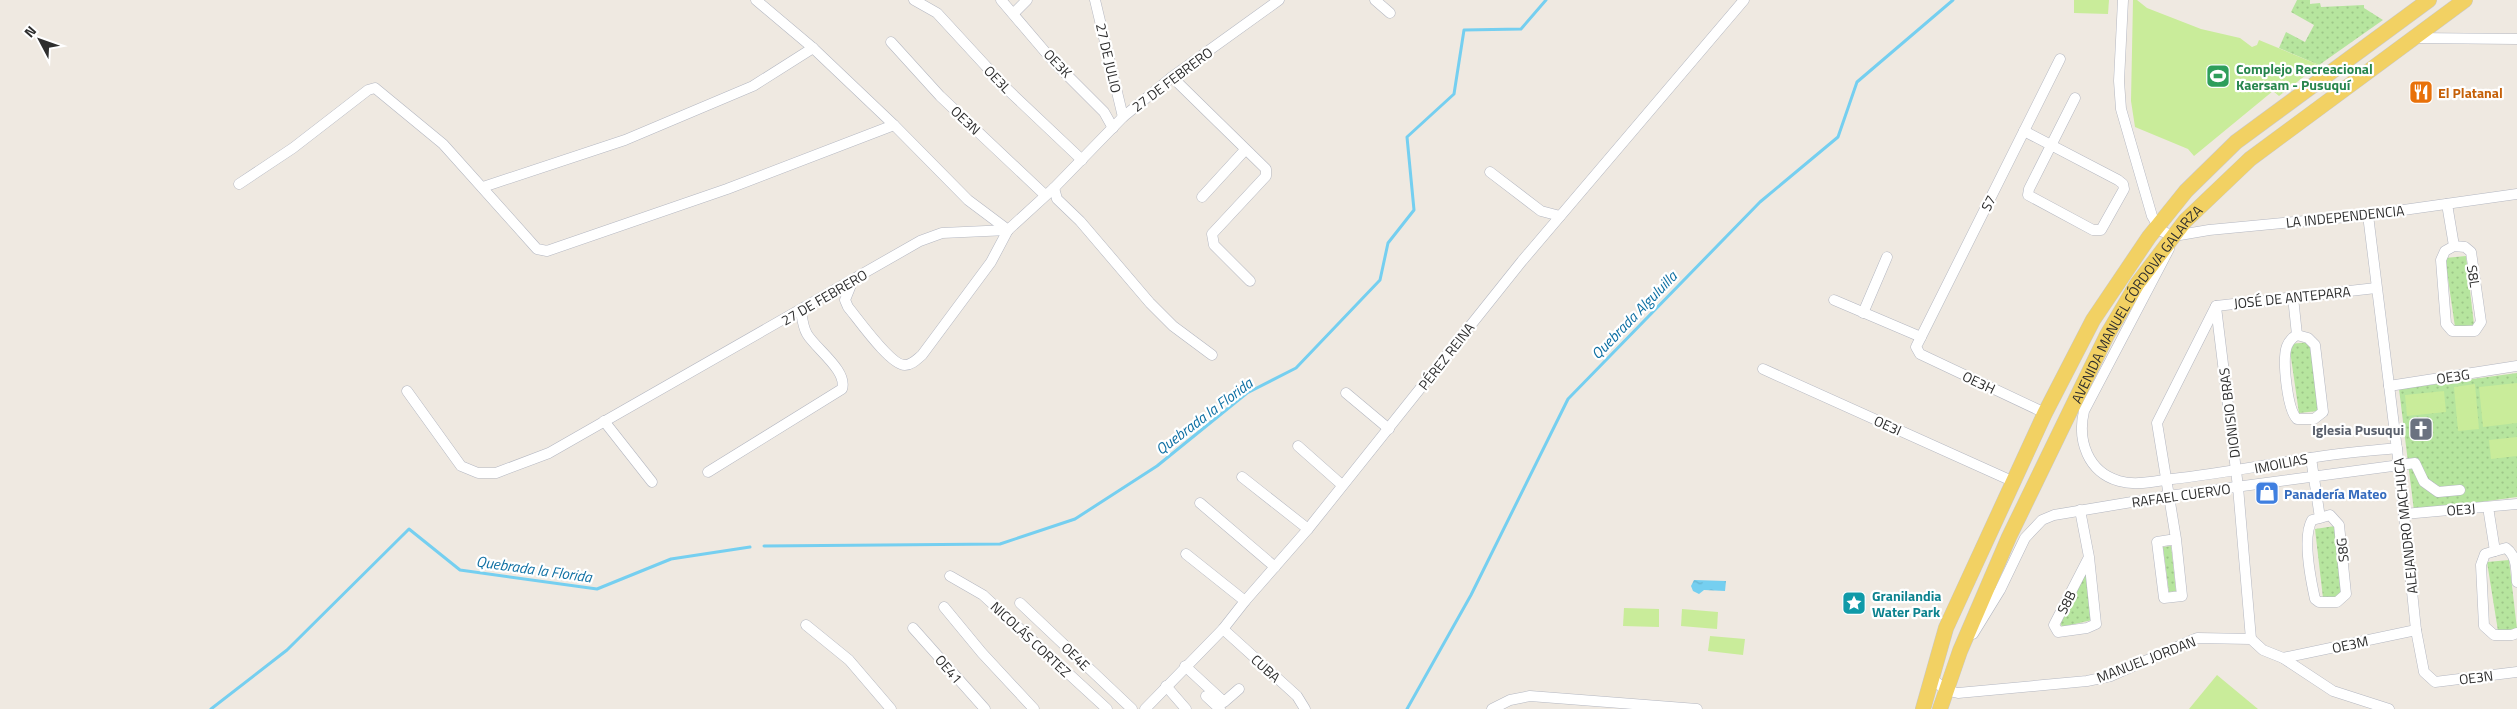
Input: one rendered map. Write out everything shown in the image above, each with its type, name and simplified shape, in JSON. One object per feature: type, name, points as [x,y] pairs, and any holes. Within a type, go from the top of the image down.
[{"type":"main road","name":"AVENIDA MANUEL CÓRDOVA GALARZA","points":[[1923,709],[1946,628],[2045,412],[2092,320],[2157,226],[2186,191],[2236,142],[2430,0]]},
{"type":"main road","name":"AVENIDA MANUEL CÓRDOVA GALARZA","points":[[1940,709],[1960,651],[2009,537],[2107,335],[2137,284],[2204,201],[2250,159],[2465,0]]},
{"type":"street","points":[[756,0],[813,48],[894,125],[968,200],[1008,230],[991,262],[922,355],[914,363],[906,365],[898,363],[889,356],[848,307],[845,300],[853,280]]},
{"type":"street","name":"OE3L","points":[[914,0],[937,13],[1007,89],[1082,160]]},
{"type":"street","name":"OE3K","points":[[1001,0],[1053,61],[1104,112],[1113,128]]},
{"type":"street","points":[[1014,13],[1027,0]]},
{"type":"street","name":"27 DE JULIO","points":[[1096,0],[1123,117]]},
{"type":"street","name":"27 DE FEBRERO","points":[[407,391],[461,466],[478,473],[496,473],[549,452],[801,311],[920,241],[942,234],[1008,230],[1054,188],[1123,117],[1172,77],[1279,0]]},
{"type":"street","points":[[1375,0],[1390,13]]},
{"type":"street","name":"PÉREZ REINA","points":[[1145,709],[1223,629],[1244,601],[1308,529],[1560,216],[1744,0]]},
{"type":"street","points":[[2123,0],[2120,81],[2121,109],[2141,182],[2157,226],[2161,231],[2174,236]]},
{"type":"street","points":[[2415,38],[2517,39]]},
{"type":"street","name":"OE3N","points":[[890,42],[940,96],[1045,195]]},
{"type":"street","points":[[483,187],[625,140],[753,86],[813,48]]},
{"type":"street","name":"S7","points":[[1916,347],[2060,60]]},
{"type":"street","points":[[1172,77],[1267,172],[1212,234],[1214,245],[1250,281]]},
{"type":"street","points":[[238,184],[293,148],[368,90],[375,88],[443,144],[537,249],[547,251],[727,189],[894,125]]},
{"type":"street","points":[[2024,131],[2051,144],[2123,184],[2124,189],[2101,230],[2092,230],[2028,195],[2029,189],[2051,144],[2075,98]]},
{"type":"street","points":[[1202,197],[1245,150]]},
{"type":"street","points":[[1490,172],[1541,211],[1560,216]]},
{"type":"street","points":[[1054,188],[1056,199],[1080,221],[1150,303],[1173,326],[1212,355]]},
{"type":"street","name":"LA INDEPENDENCIA","points":[[2174,236],[2209,230],[2368,215],[2517,194]]},
{"type":"street","points":[[2447,204],[2454,246]]},
{"type":"street","name":"ALEJANDRO MACHUCA","points":[[2368,215],[2400,466],[2416,630],[2424,672],[2435,682]]},
{"type":"street","name":"IMOILIAS","points":[[2174,236],[2165,260],[2095,387],[2081,424],[2082,439],[2087,454],[2097,469],[2110,478],[2130,484],[2236,472],[2311,458],[2397,448]]},
{"type":"street","name":"S8L","points":[[2454,246],[2465,247],[2471,252],[2481,322],[2475,331],[2459,332],[2448,328],[2444,314],[2441,260],[2445,251],[2454,246]]},
{"type":"street","points":[[1863,313],[1887,258]]},
{"type":"street","name":"JOSÉ DE ANTEPARA","points":[[2176,538],[2157,542],[2164,598],[2182,596],[2176,538],[2157,423],[2216,306],[2376,288]]},
{"type":"street","points":[[2292,297],[2297,335]]},
{"type":"street","points":[[1834,300],[1921,337]]},
{"type":"street","name":"DIONISIO BRAS","points":[[2216,306],[2238,487],[2251,639]]},
{"type":"street","points":[[708,472],[842,389],[843,380],[839,371],[806,332],[801,311]]},
{"type":"street","points":[[2297,335],[2308,338],[2315,345],[2323,412],[2314,419],[2296,418],[2293,415],[2286,377],[2286,350],[2291,340],[2297,335]]},
{"type":"street","name":"OE3H","points":[[1916,347],[1920,354],[2045,412]]},
{"type":"street","name":"OE3G","points":[[2389,386],[2517,366]]},
{"type":"street","name":"OE3I","points":[[1763,369],[2012,481]]},
{"type":"street","points":[[1346,393],[1389,428]]},
{"type":"street","points":[[604,422],[652,482]]},
{"type":"street","points":[[1298,446],[1342,485]]},
{"type":"street","points":[[2311,458],[2320,518]]},
{"type":"street","name":"RAFAEL CUERVO","points":[[1960,651],[1991,606],[2025,538],[2033,527],[2042,520],[2054,515],[2168,496],[2415,463],[2424,482],[2438,492],[2460,490]]},
{"type":"street","points":[[1242,477],[1308,529]]},
{"type":"street","points":[[1200,503],[1275,566]]},
{"type":"street","name":"OE3J","points":[[2404,514],[2517,504]]},
{"type":"street","points":[[2488,507],[2495,551]]},
{"type":"street","name":"S8B","points":[[2080,510],[2089,557],[2096,624],[2088,628],[2058,632],[2054,626],[2089,557]]},
{"type":"street","name":"S8G","points":[[2330,515],[2340,525],[2346,594],[2337,602],[2319,602],[2314,600],[2310,582],[2307,531],[2312,520],[2320,518],[2330,515]]},
{"type":"street","points":[[2517,582],[2515,558],[2506,548],[2485,554],[2481,565],[2484,626],[2490,632],[2501,635],[2517,633]]},
{"type":"street","points":[[1186,554],[1244,601]]},
{"type":"street","name":"NICOLÁS CORTEZ","points":[[950,576],[983,595],[1107,709]]},
{"type":"street","name":"OE4E","points":[[1020,603],[1132,709]]},
{"type":"street","points":[[944,607],[982,653],[1034,709]]},
{"type":"street","points":[[806,625],[849,660],[891,709]]},
{"type":"street","name":"OE41","points":[[913,628],[985,709]]},
{"type":"street","name":"CUBA","points":[[1223,629],[1297,696],[1305,709]]},
{"type":"street","name":"OE3M","points":[[2283,658],[2416,630]]},
{"type":"street","name":"MANUEL JORDAN","points":[[1945,690],[1958,693],[1986,692],[2087,681],[2111,676],[2197,638],[2251,639]]},
{"type":"street","points":[[2251,639],[2263,650],[2283,658],[2333,691],[2389,709]]},
{"type":"street","points":[[1183,668],[1224,702],[1239,689]]},
{"type":"street","points":[[1183,668],[1220,709]]},
{"type":"street","name":"OE3N","points":[[2435,682],[2517,672]]},
{"type":"street","points":[[1931,677],[1945,690]]},
{"type":"street","points":[[1166,686],[1186,709]]},
{"type":"street","points":[[1492,709],[1510,700],[1530,696],[1597,705],[1697,709]]},
{"type":"green space","points":[[2074,0],[2109,0],[2108,14],[2074,13]]},
{"type":"green space","name":"Complejo Recreacional Kaersam - Pusuquí","points":[[2133,0],[2137,0],[2147,8],[2201,29],[2240,38],[2252,47],[2257,45],[2259,40],[2319,65],[2279,96],[2273,91],[2194,156],[2188,149],[2135,127],[2131,101]]},
{"type":"green space","points":[[2297,0],[2310,0],[2310,4],[2320,3],[2321,7],[2364,5],[2364,8],[2383,20],[2319,65],[2279,48],[2286,32],[2305,42],[2314,25],[2291,12]]},
{"type":"green space","points":[[2466,256],[2474,325],[2455,327],[2445,258]]},
{"type":"green space","points":[[2311,342],[2318,411],[2299,413],[2289,344]]},
{"type":"green space","points":[[2517,373],[2517,497],[2414,511],[2399,389]]},
{"type":"green space","points":[[2517,383],[2517,423],[2483,427],[2479,387]]},
{"type":"green space","points":[[2475,384],[2479,429],[2458,431],[2454,387]]},
{"type":"green space","points":[[2444,391],[2446,412],[2407,416],[2405,395]]},
{"type":"green space","points":[[2517,437],[2517,456],[2491,459],[2489,440]]},
{"type":"green space","points":[[2335,526],[2344,596],[2323,598],[2315,529]]},
{"type":"green space","points":[[2171,546],[2176,591],[2169,592],[2163,547]]},
{"type":"green space","points":[[2509,560],[2517,629],[2498,631],[2487,562]]},
{"type":"green space","points":[[2084,574],[2087,574],[2092,620],[2062,627],[2060,622]]},
{"type":"green space","points":[[1624,608],[1659,609],[1659,627],[1623,626]]},
{"type":"green space","points":[[1682,609],[1718,612],[1717,629],[1681,626]]},
{"type":"green space","points":[[1710,636],[1745,639],[1743,655],[1708,651]]},
{"type":"green space","points":[[2217,675],[2258,709],[2189,709]]},
{"type":"water","points":[[1694,580],[1726,581],[1725,591],[1704,590],[1699,594],[1693,591],[1691,586]]},
{"type":"waterway","name":"Quebrada la Florida","points":[[764,546],[1000,544],[1075,519],[1157,466],[1247,393],[1296,368],[1380,280],[1388,243],[1414,210],[1407,137],[1454,94],[1464,30],[1521,29],[1546,0]]},
{"type":"waterway","name":"Quebrada Alguluilla","points":[[1407,709],[1471,595],[1568,399],[1760,202],[1838,137],[1857,82],[1953,0]]},
{"type":"waterway","name":"Quebrada la Florida","points":[[211,709],[287,650],[409,529],[460,570],[597,589],[671,559],[750,547]]},
{"type":"place","name":"Complejo Recreacional Kaersam - Pusuquí","points":[[2218,76]]},
{"type":"place","name":"El Platanal","points":[[2421,92]]},
{"type":"place","name":"Iglesia Pusuqui","points":[[2421,429]]},
{"type":"place","name":"Panadería Mateo","points":[[2267,493]]},
{"type":"place","name":"Granilandia Water Park","points":[[1854,603]]}]
